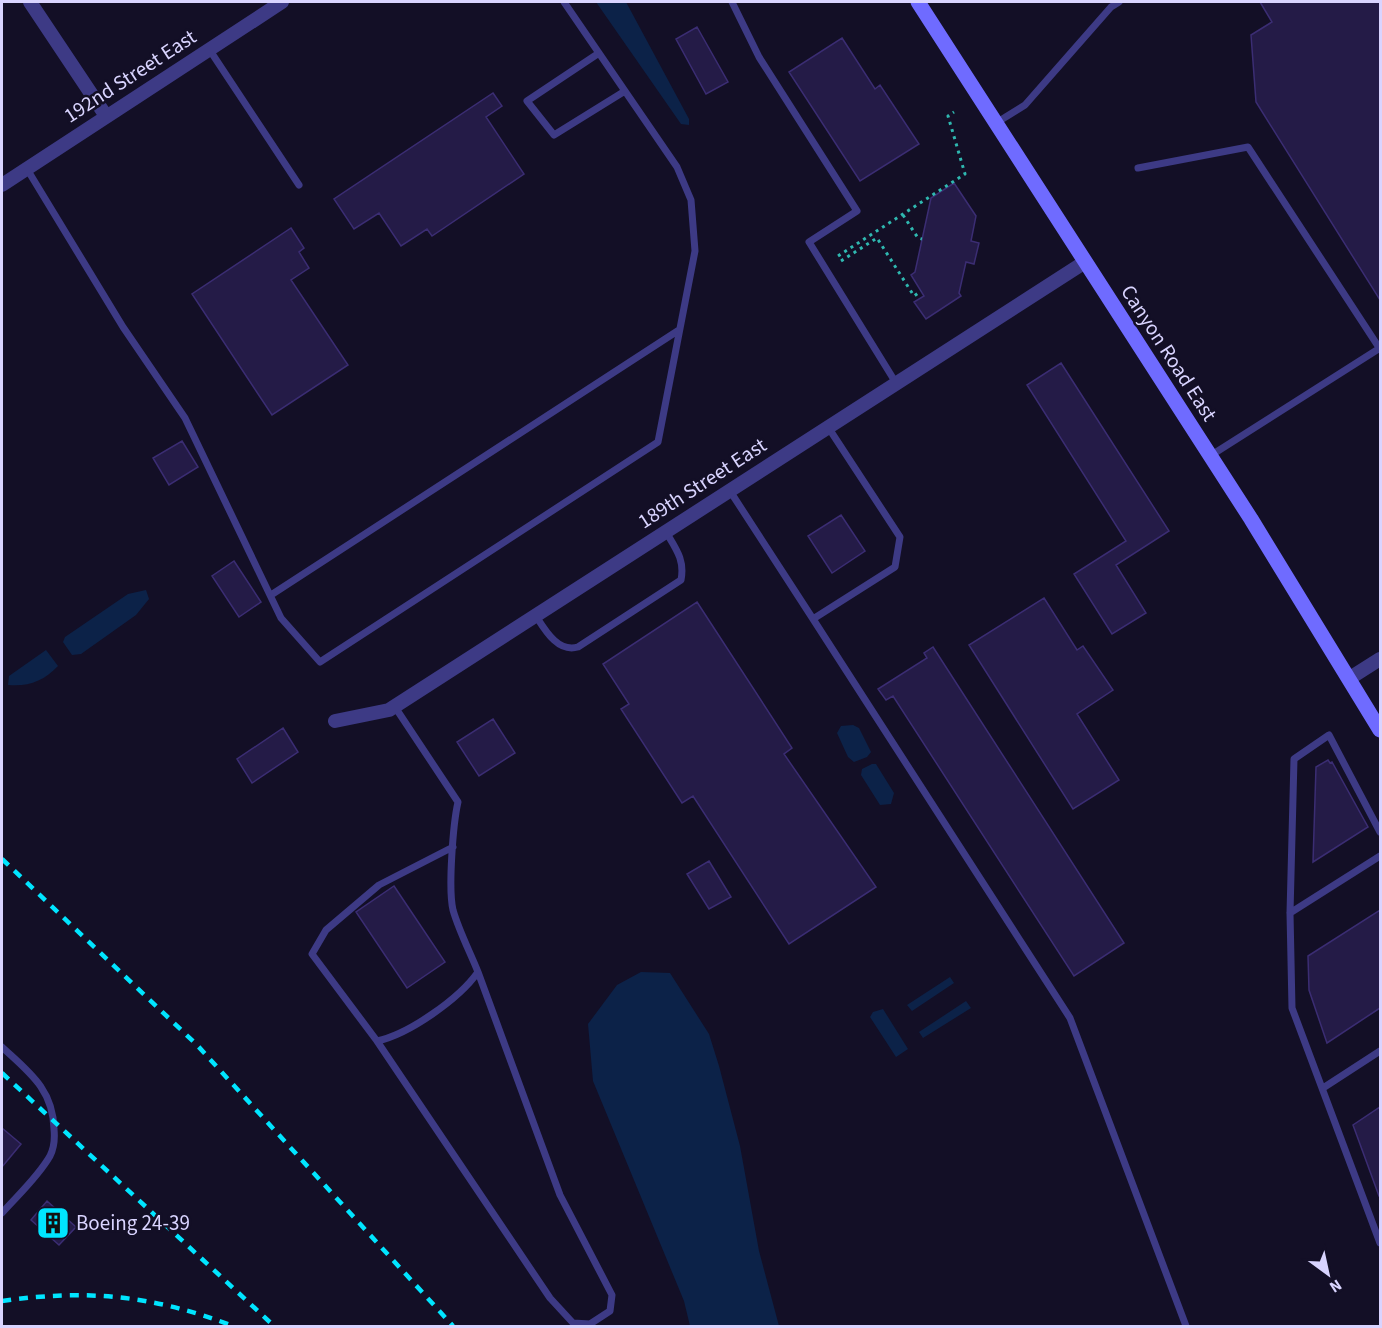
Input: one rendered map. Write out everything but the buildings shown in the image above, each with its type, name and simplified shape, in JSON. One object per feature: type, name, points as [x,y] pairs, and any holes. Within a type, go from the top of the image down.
[{"type":"main road","name":"Canyon Road East","points":[[918,2],[1210,456],[1350,678],[1380,730]]},
{"type":"street","points":[[30,2],[106,117]]},
{"type":"street","name":"192nd Street East","points":[[2,185],[282,2]]},
{"type":"street","name":"189th Street East","points":[[335,722],[395,707],[1085,261]]},
{"type":"street","points":[[1350,678],[1380,659]]},
{"type":"lane","points":[[27,169],[123,327],[185,418],[281,618],[320,662],[658,442],[695,252],[691,200],[677,168],[564,2]]},
{"type":"lane","points":[[732,2],[759,57],[857,211],[809,242],[896,383]]},
{"type":"lane","points":[[996,123],[1025,105],[1111,7],[1119,2]]},
{"type":"lane","points":[[209,49],[299,184]]},
{"type":"lane","points":[[599,53],[527,101],[554,135],[625,91]]},
{"type":"lane","points":[[1138,168],[1248,147],[1380,349],[1210,456]]},
{"type":"lane","points":[[271,595],[679,330]]},
{"type":"lane","points":[[813,619],[895,567],[900,537],[828,427]]},
{"type":"lane","points":[[730,491],[1070,1018],[1186,1326]]},
{"type":"lane","points":[[536,616],[552,640],[573,648],[578,647],[681,580],[683,568],[681,557],[666,532]]},
{"type":"lane","points":[[395,707],[458,802],[453,826],[453,847],[453,908],[560,1195],[612,1295],[610,1311],[590,1324],[573,1323],[550,1298],[377,1041],[312,954],[326,930],[379,885],[453,847]]},
{"type":"lane","points":[[1380,832],[1329,735],[1294,759],[1290,913],[1292,1008],[1380,1243]]},
{"type":"lane","points":[[1290,913],[1380,856]]},
{"type":"lane","points":[[377,1041],[395,1037],[466,989],[478,972]]},
{"type":"lane","points":[[2,1047],[34,1077],[49,1098],[54,1131],[54,1143],[50,1156],[2,1213]]},
{"type":"lane","points":[[1323,1088],[1380,1051]]},
{"type":"path","points":[[838,256],[965,174],[948,116],[954,112]]},
{"type":"path","points":[[903,215],[918,238],[922,239]]},
{"type":"path","points":[[871,235],[874,239],[877,238],[914,296],[921,291]]},
{"type":"path","points":[[841,261],[874,239]]},
{"type":"water","points":[[596,2],[626,2],[689,119],[689,125],[681,124]]},
{"type":"water","points":[[146,590],[149,599],[136,615],[81,654],[72,655],[63,642],[65,637],[128,594]]},
{"type":"water","points":[[46,650],[58,666],[53,671],[35,682],[8,685],[9,676]]},
{"type":"water","points":[[853,725],[859,728],[871,752],[867,757],[854,762],[848,757],[837,733],[841,726]]},
{"type":"water","points":[[876,764],[894,793],[891,804],[880,805],[861,775],[862,769]]},
{"type":"water","points":[[641,972],[670,973],[709,1034],[740,1146],[759,1251],[779,1326],[690,1326],[684,1301],[593,1081],[588,1024],[617,985]]},
{"type":"water","points":[[950,977],[954,983],[912,1011],[907,1005]]},
{"type":"water","points":[[966,1001],[971,1008],[923,1038],[919,1032]]},
{"type":"water","points":[[883,1009],[908,1049],[896,1057],[870,1017],[873,1012]]},
{"type":"railway","points":[[2,859],[197,1045],[453,1326]]},
{"type":"railway","points":[[2,1073],[274,1326]]},
{"type":"railway","points":[[2,1301],[63,1295],[119,1297],[175,1307],[233,1326]]},
{"type":"place","name":"Boeing 24-39","points":[[53,1223]]}]
